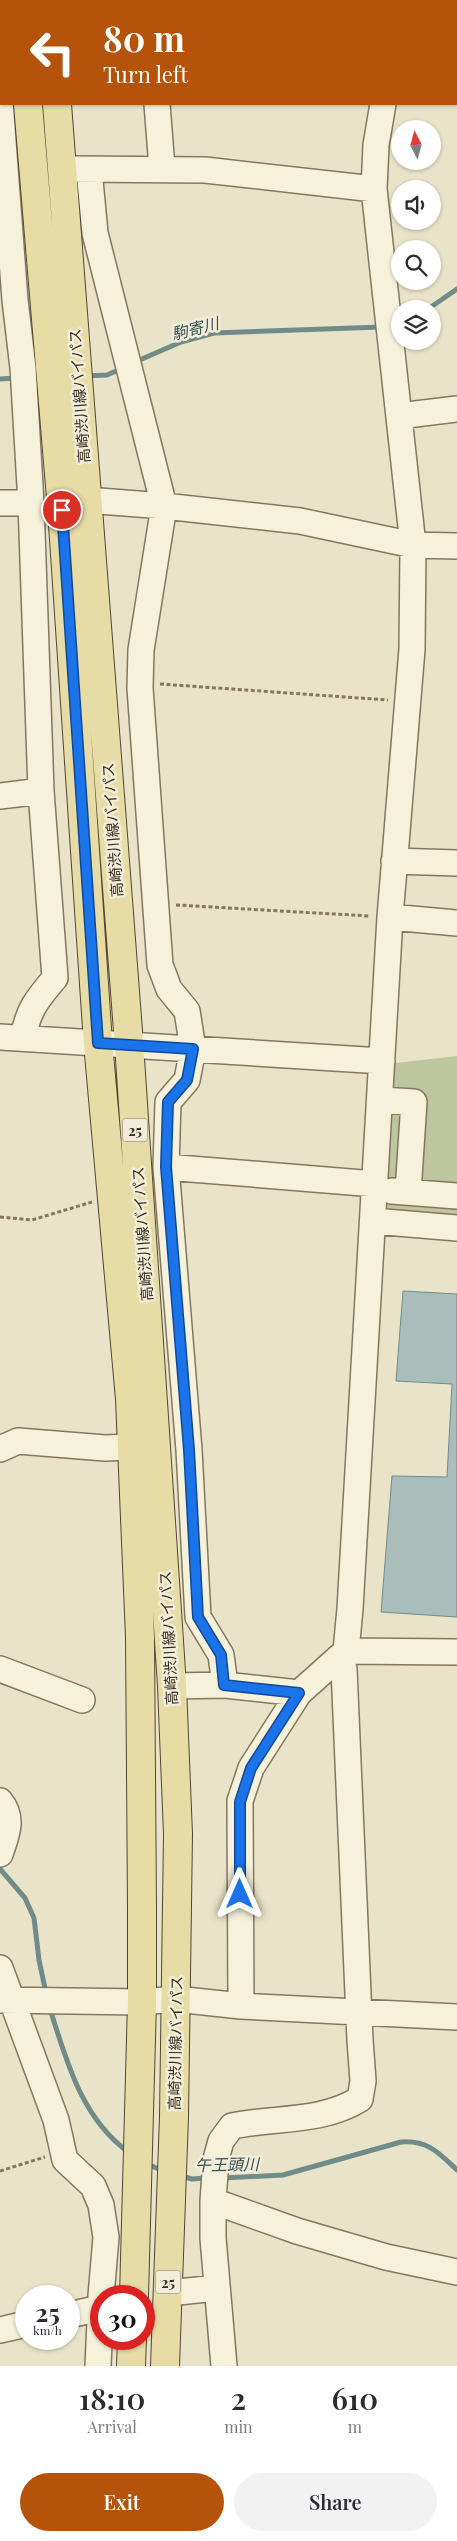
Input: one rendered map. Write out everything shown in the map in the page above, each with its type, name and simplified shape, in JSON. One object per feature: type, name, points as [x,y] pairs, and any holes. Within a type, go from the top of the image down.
[{"type":"main road","name":"高崎渋川線バイパス","points":[[28,105],[62,510],[98,1043],[132,1447],[140,1637],[142,2002],[134,2285]]},
{"type":"main road","name":"高崎渋川線バイパス","points":[[57,105],[129,1044],[172,1686],[178,1834],[176,1999],[165,2366]]},
{"type":"main road","points":[[131,2366],[132,2350]]},
{"type":"street","points":[[0,105],[15,300],[23,368],[31,503],[41,791],[55,978],[34,1002],[26,1019],[11,1038]]},
{"type":"street","points":[[157,105],[162,168]]},
{"type":"street","points":[[224,2366],[217,2288],[213,2197],[216,2159],[221,2141],[232,2126],[321,2115],[344,2109],[360,2099],[363,2081],[342,1654],[373,1221],[390,917],[412,649],[413,545],[374,190],[376,145],[383,105]]},
{"type":"street","points":[[62,168],[89,170],[162,168],[205,170],[374,190]]},
{"type":"street","points":[[89,170],[95,232],[164,506],[142,650],[140,682],[160,965],[169,989],[187,1012],[193,1049],[187,1080],[168,1102],[166,1167],[189,1450],[198,1617],[221,1655],[224,1685]]},
{"type":"street","points":[[399,416],[457,409]]},
{"type":"street","points":[[86,500],[164,506],[300,521],[413,545],[457,546]]},
{"type":"street","points":[[0,503],[31,503]]},
{"type":"street","points":[[0,796],[41,791]]},
{"type":"street","points":[[394,861],[457,863]]},
{"type":"street","points":[[390,917],[457,922]]},
{"type":"street","points":[[11,1038],[382,1061]]},
{"type":"street","points":[[380,1100],[414,1102],[408,1192]]},
{"type":"street","points":[[166,1167],[457,1196]]},
{"type":"street","points":[[373,1221],[457,1228]]},
{"type":"street","points":[[0,1449],[18,1442],[105,1448],[132,1447]]},
{"type":"street","points":[[241,2006],[240,1802],[251,1768],[299,1693],[342,1654],[457,1652]]},
{"type":"street","points":[[0,1669],[82,1700]]},
{"type":"street","points":[[172,1686],[224,1685],[299,1693]]},
{"type":"street","points":[[0,1801],[8,1810],[8,1832],[0,1854]]},
{"type":"street","points":[[0,1968],[6,2000],[56,2120],[65,2160],[93,2186],[101,2205],[106,2237],[102,2285]]},
{"type":"street","points":[[6,2000],[142,2002],[176,1999],[241,2006],[457,2017]]},
{"type":"street","points":[[213,2197],[297,2230],[386,2257],[457,2272]]},
{"type":"street","points":[[168,2293],[217,2288]]},
{"type":"street","points":[[0,2330],[15,2327]]},
{"type":"street","points":[[98,2366],[99,2350]]},
{"type":"path","points":[[140,682],[408,702]]},
{"type":"path","points":[[156,903],[390,917]]},
{"type":"path","points":[[0,1217],[32,1220],[112,1196]]},
{"type":"path","points":[[0,2171],[63,2151]]},
{"type":"green space","points":[[457,1056],[457,1223],[377,1217],[387,1064]]},
{"type":"shaded area","points":[[403,1291],[457,1294],[457,1617],[381,1612],[392,1476],[447,1477],[452,1384],[396,1381]]},
{"type":"waterway","name":"駒寄川","points":[[441,300],[457,289]]},
{"type":"waterway","name":"駒寄川","points":[[135,362],[181,342],[214,333],[381,327]]},
{"type":"waterway","name":"駒寄川","points":[[85,376],[107,375],[123,368]]},
{"type":"waterway","name":"駒寄川","points":[[0,379],[17,378]]},
{"type":"waterway","name":"午王頭川","points":[[0,1869],[25,1898],[34,1918],[39,1960],[46,1993]]},
{"type":"waterway","name":"午王頭川","points":[[50,2009],[70,2068],[87,2105],[98,2122],[128,2152]]},
{"type":"waterway","name":"午王頭川","points":[[223,2178],[283,2175],[401,2142],[426,2145],[457,2170]]},
{"type":"waterway","name":"午王頭川","points":[[145,2163],[163,2171]]},
{"type":"waterway","name":"午王頭川","points":[[181,2176],[192,2179],[207,2178]]},
{"type":"route","points":[[62,510],[98,1043],[193,1049],[187,1080],[168,1102],[166,1167],[189,1450],[198,1617],[221,1655],[224,1685],[299,1693],[251,1768],[240,1802],[240,1894]]}]
